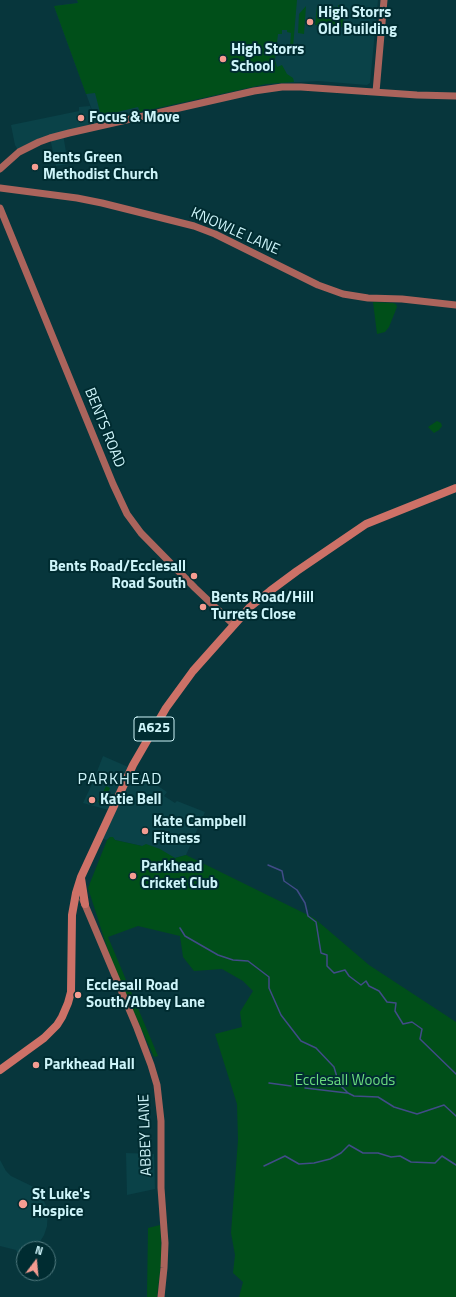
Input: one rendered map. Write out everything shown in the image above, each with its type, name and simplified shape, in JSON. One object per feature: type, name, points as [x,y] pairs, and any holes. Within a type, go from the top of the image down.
[{"type":"main road","name":"A625","points":[[0,1070],[51,1032],[65,1011],[71,992],[72,915],[76,892],[81,877],[133,765],[166,708],[193,671],[250,607],[270,590],[366,524],[456,488]]},
{"type":"main road","points":[[72,915],[78,908],[86,906],[81,877]]},
{"type":"street","points":[[376,92],[384,0]]},
{"type":"street","points":[[0,169],[19,152],[50,138],[248,92],[275,88],[301,87],[417,95],[456,96]]},
{"type":"street","name":"KNOWLE LANE","points":[[0,188],[77,198],[189,224],[215,234],[318,285],[343,294],[368,298],[402,299],[456,305]]},
{"type":"street","name":"BENTS ROAD","points":[[0,208],[113,484],[127,514],[142,533],[195,588],[234,625]]},
{"type":"street","name":"ABBEY LANE","points":[[76,892],[81,896],[86,906],[137,1028],[152,1065],[158,1092],[161,1121],[161,1188],[165,1243],[161,1297]]},
{"type":"shaded area","name":"High Storrs School","points":[[77,0],[378,0],[370,83],[367,85],[318,81],[266,84],[96,121],[54,6],[78,3]]},
{"type":"shaded area","points":[[90,106],[97,126],[63,134],[68,164],[56,166],[50,138],[19,152],[15,145],[11,125],[79,111],[79,107]]},
{"type":"shaded area","points":[[103,756],[126,766],[146,778],[167,792],[164,796],[175,803],[177,801],[205,812],[186,855],[175,858],[142,846],[115,840],[110,837],[107,840],[99,838],[112,811],[83,803]]},
{"type":"shaded area","points":[[126,1153],[154,1154],[155,1189],[127,1195]]},
{"type":"shaded area","name":"St Luke's Hospice","points":[[0,1160],[6,1171],[11,1176],[42,1191],[41,1196],[48,1209],[47,1226],[40,1241],[16,1241],[16,1250],[0,1246]]},
{"type":"green space","name":"High Storrs School","points":[[77,0],[297,0],[293,47],[290,47],[291,33],[287,32],[287,30],[282,30],[282,34],[278,34],[275,60],[277,67],[282,65],[287,74],[293,78],[294,82],[266,84],[140,112],[138,107],[101,116],[95,93],[86,94],[54,6],[78,3]]},
{"type":"green space","points":[[338,5],[344,5],[343,27],[315,25],[317,6],[338,7]]},
{"type":"green space","points":[[306,6],[304,34],[298,33],[299,14]]},
{"type":"green space","points":[[373,302],[396,304],[397,307],[389,327],[385,332],[377,334]]},
{"type":"green space","points":[[437,421],[441,423],[442,426],[434,433],[428,427]]},
{"type":"green space","points":[[106,786],[110,788],[102,804],[98,802]]},
{"type":"green space","name":"Ecclesall Woods","points":[[110,837],[113,837],[115,840],[142,846],[146,844],[160,849],[175,858],[186,855],[314,918],[369,965],[456,1022],[456,1297],[239,1297],[243,1282],[233,1273],[235,1255],[231,1233],[238,1140],[237,1104],[215,1034],[242,1027],[240,1012],[253,991],[243,981],[222,969],[194,971],[183,957],[180,936],[138,926],[108,937],[158,1056],[154,1057],[113,966],[88,888],[107,840]]},
{"type":"green space","points":[[160,1225],[162,1255],[157,1297],[147,1297],[148,1228]]},
{"type":"waterway","points":[[268,865],[282,871],[284,881],[297,890],[305,903],[308,916],[316,922],[321,953],[327,955],[327,966],[334,973],[345,970],[349,976],[361,985],[366,981],[369,986],[379,991],[387,1002],[396,1003],[395,1011],[403,1024],[412,1022],[422,1029],[420,1039],[456,1074]]},
{"type":"waterway","points":[[180,928],[185,936],[218,955],[233,960],[248,961],[269,977],[269,988],[281,1015],[301,1041],[316,1048],[334,1067],[339,1084],[348,1093],[354,1096],[378,1097],[394,1107],[417,1114],[444,1105],[456,1116]]},
{"type":"waterway","points":[[269,1083],[291,1086]]},
{"type":"waterway","points":[[305,1088],[347,1093]]},
{"type":"waterway","points":[[264,1166],[285,1156],[299,1164],[314,1163],[330,1159],[341,1153],[349,1145],[363,1153],[378,1153],[391,1157],[400,1156],[411,1162],[435,1163],[442,1156],[456,1165]]},
{"type":"place","name":"High Storrs Old Building","points":[[310,22]]},
{"type":"place","name":"High Storrs School","points":[[223,59]]},
{"type":"place","name":"Focus & Move","points":[[81,118]]},
{"type":"place","name":"Bents Green Methodist Church","points":[[35,167]]},
{"type":"place","name":"Bents Road/Ecclesall Road South","points":[[194,576]]},
{"type":"place","name":"Bents Road/Hill Turrets Close","points":[[203,607]]},
{"type":"place","name":"Katie Bell","points":[[92,800]]},
{"type":"place","name":"Kate Campbell Fitness","points":[[145,831]]},
{"type":"place","name":"Parkhead Cricket Club","points":[[133,876]]},
{"type":"place","name":"Ecclesall Road South/Abbey Lane","points":[[78,995]]},
{"type":"place","name":"Parkhead Hall","points":[[36,1065]]},
{"type":"place","name":"St Luke's Hospice","points":[[23,1204]]},
{"type":"district","name":"PARKHEAD","points":[[120,780]]}]
